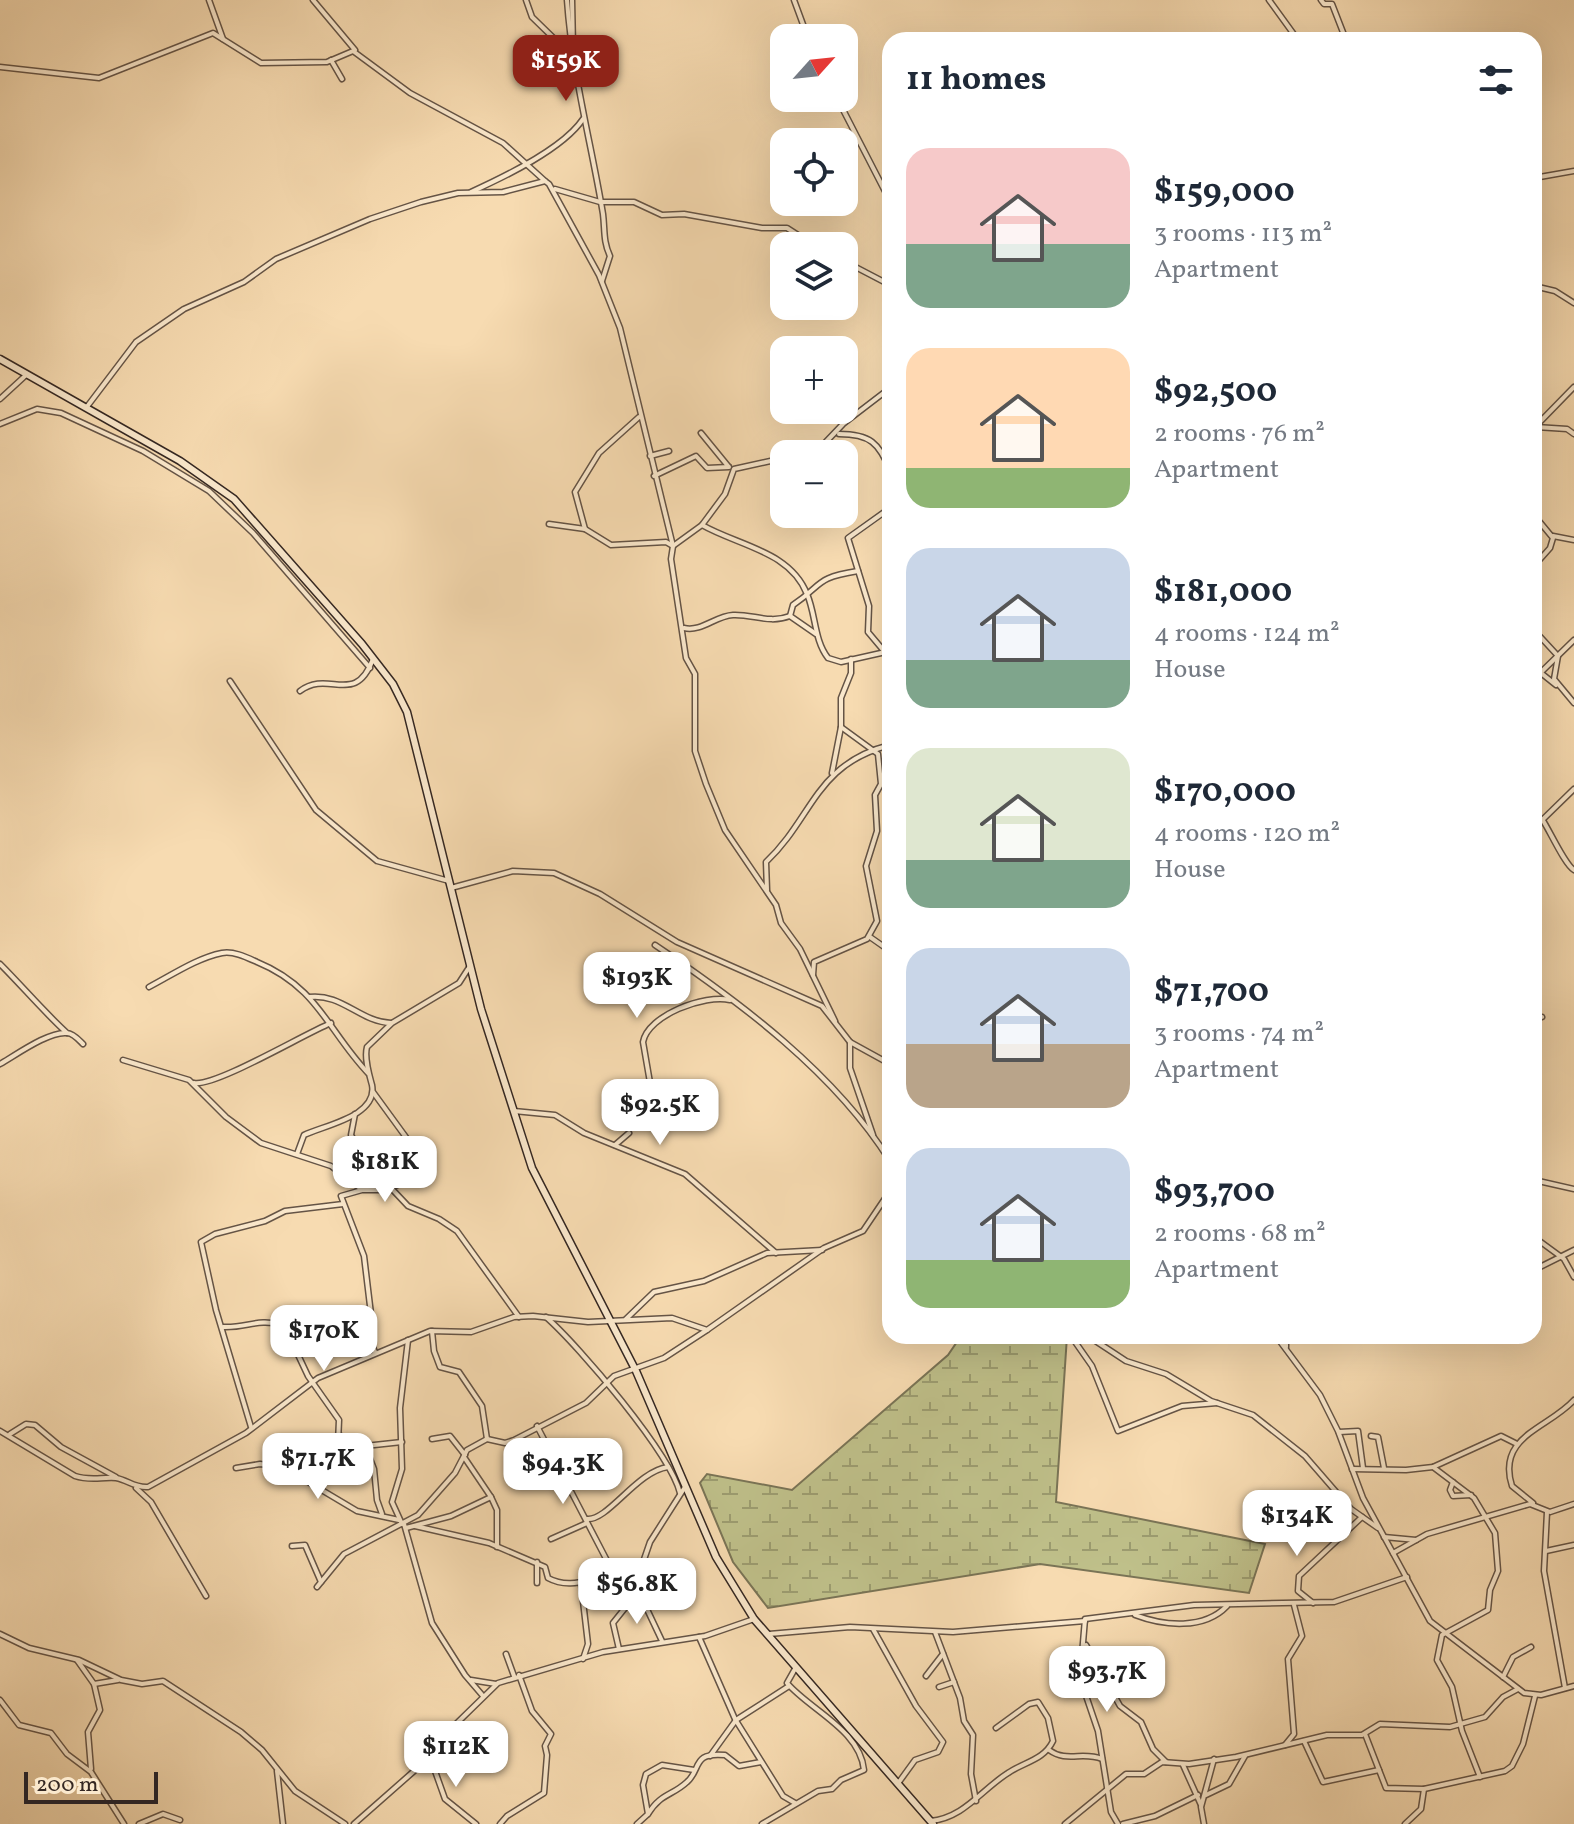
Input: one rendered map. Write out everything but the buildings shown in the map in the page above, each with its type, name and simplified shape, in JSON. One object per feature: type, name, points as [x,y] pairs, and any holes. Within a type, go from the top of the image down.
[{"type":"main road","points":[[0,359],[25,376],[180,461],[222,489],[374,659],[397,691],[407,712],[470,966],[532,1168],[636,1371],[682,1490],[730,1584],[754,1619],[931,1822]]},
{"type":"street","points":[[209,0],[223,40]]},
{"type":"street","points":[[313,0],[357,53],[410,93],[480,128],[527,162],[555,189],[600,202],[629,200],[662,215],[684,214],[762,228],[787,228],[793,232]]},
{"type":"street","points":[[526,0],[532,17],[573,56]]},
{"type":"street","points":[[570,0],[573,56],[600,202],[603,241],[610,259],[602,281]]},
{"type":"street","points":[[794,0],[803,24]]},
{"type":"street","points":[[1269,0],[1292,32]]},
{"type":"street","points":[[1321,0],[1324,4],[1332,4],[1343,32]]},
{"type":"street","points":[[0,67],[99,78],[211,34],[261,63],[331,60],[347,51],[357,53]]},
{"type":"street","points":[[331,60],[342,79]]},
{"type":"street","points":[[844,112],[882,186]]},
{"type":"street","points":[[469,193],[502,178],[572,133],[585,117]]},
{"type":"street","points":[[1542,177],[1574,171]]},
{"type":"street","points":[[85,410],[136,342],[184,309],[244,282],[276,259],[360,223],[421,202],[469,193],[503,192],[545,181]]},
{"type":"street","points":[[555,189],[602,281],[624,340],[639,417],[673,546],[671,559],[684,628],[686,658],[695,674],[695,744],[699,764],[725,830],[768,893],[835,1021]]},
{"type":"street","points":[[858,268],[882,281]]},
{"type":"street","points":[[1542,288],[1555,291],[1574,303]]},
{"type":"street","points":[[0,399],[25,376]]},
{"type":"street","points":[[1542,420],[1574,387]]},
{"type":"street","points":[[828,440],[882,394]]},
{"type":"street","points":[[0,424],[37,409],[61,413],[143,451],[216,496],[370,668]]},
{"type":"street","points":[[585,529],[575,492],[599,453],[639,417]]},
{"type":"street","points":[[1542,427],[1567,429],[1574,434]]},
{"type":"street","points":[[673,546],[702,525],[725,494],[731,469],[709,438],[701,433]]},
{"type":"street","points":[[839,434],[853,435],[876,444],[882,450]]},
{"type":"street","points":[[650,456],[669,451]]},
{"type":"street","points":[[654,476],[696,456],[707,468],[731,469],[770,461]]},
{"type":"street","points":[[882,514],[848,538],[869,609],[868,632],[882,646]]},
{"type":"street","points":[[549,524],[585,529],[611,545],[666,542],[673,546]]},
{"type":"street","points":[[1542,524],[1553,536],[1574,540]]},
{"type":"street","points":[[702,525],[783,561],[808,596],[818,636],[828,658],[841,662],[882,653]]},
{"type":"street","points":[[1542,557],[1550,548],[1553,536]]},
{"type":"street","points":[[790,616],[793,605],[808,596],[814,584],[827,577],[858,571]]},
{"type":"street","points":[[684,628],[695,629],[731,615],[764,621],[790,616],[818,636]]},
{"type":"street","points":[[1542,639],[1558,656],[1556,685]]},
{"type":"street","points":[[1542,672],[1574,640]]},
{"type":"street","points":[[300,691],[314,683],[345,686],[365,677],[374,659]]},
{"type":"street","points":[[768,893],[766,862],[783,847],[832,773],[841,727],[841,698],[852,659]]},
{"type":"street","points":[[1542,674],[1574,703]]},
{"type":"street","points":[[230,681],[316,810],[377,861],[450,884],[513,871],[554,873],[600,894],[677,942],[807,998],[825,1009],[850,1042],[882,1060]]},
{"type":"street","points":[[812,977],[814,962],[849,950],[870,937],[878,915],[866,866],[877,834],[875,797],[881,785],[878,754],[841,727]]},
{"type":"street","points":[[832,773],[882,748]]},
{"type":"street","points":[[1574,789],[1542,819],[1559,844],[1568,867],[1574,870]]},
{"type":"street","points":[[870,937],[882,945]]},
{"type":"street","points":[[655,945],[732,1000],[800,1056],[882,1149]]},
{"type":"street","points":[[149,987],[227,952],[279,971],[309,997],[332,1023],[352,1056],[369,1073]]},
{"type":"street","points":[[0,964],[24,985],[40,1009],[83,1044]]},
{"type":"street","points":[[375,1352],[370,1340],[371,1314],[364,1256],[342,1195],[391,1188],[420,1176],[421,1161],[373,1092],[366,1049],[392,1023],[455,986],[470,966]]},
{"type":"street","points":[[309,997],[334,998],[375,1022],[392,1023]]},
{"type":"street","points":[[657,1123],[643,1042],[645,1033],[658,1021],[693,1003],[711,998],[732,1000]]},
{"type":"street","points":[[123,1060],[203,1084],[221,1074],[234,1074],[258,1057],[332,1023]]},
{"type":"street","points":[[0,1064],[30,1046],[67,1033]]},
{"type":"street","points":[[850,1042],[850,1068],[874,1137]]},
{"type":"street","points":[[194,1083],[226,1117],[258,1141],[331,1166],[362,1190]]},
{"type":"street","points":[[297,1154],[304,1135],[355,1114],[370,1103],[373,1092]]},
{"type":"street","points":[[512,1110],[554,1115],[584,1133],[693,1179],[776,1253]]},
{"type":"street","points":[[355,1114],[351,1135],[381,1189]]},
{"type":"street","points":[[615,1145],[629,1133]]},
{"type":"street","points":[[1542,1182],[1574,1189]]},
{"type":"street","points":[[391,1188],[408,1206],[433,1216],[457,1231],[519,1317]]},
{"type":"street","points":[[292,1546],[305,1545],[319,1584],[344,1554],[403,1524],[423,1510],[468,1449],[487,1439],[507,1443],[586,1403],[616,1375],[636,1371],[691,1343],[825,1249],[865,1230],[882,1203]]},
{"type":"street","points":[[252,1428],[201,1252],[202,1241],[285,1211],[343,1204]]},
{"type":"street","points":[[1542,1243],[1561,1258],[1574,1277]]},
{"type":"street","points":[[624,1321],[654,1292],[704,1281],[755,1257],[825,1249]]},
{"type":"street","points":[[1542,1266],[1574,1250]]},
{"type":"street","points":[[544,1316],[578,1347],[682,1490],[650,1542],[632,1594],[613,1623],[619,1649]]},
{"type":"street","points":[[9,1435],[26,1424],[35,1425],[61,1447],[92,1465],[101,1466],[118,1479],[141,1487],[158,1482],[252,1428],[313,1382],[375,1352],[432,1331],[477,1331],[519,1317],[544,1316],[582,1322],[672,1318],[707,1330]]},
{"type":"street","points":[[223,1327],[239,1327],[258,1320],[284,1325],[323,1401],[337,1415],[341,1436],[336,1445],[297,1463],[292,1471]]},
{"type":"street","points":[[432,1331],[433,1348],[440,1367],[459,1372],[482,1406],[487,1439]]},
{"type":"street","points":[[408,1340],[400,1408],[402,1469],[392,1502],[403,1524],[432,1623],[468,1679],[483,1696]]},
{"type":"street","points":[[1077,1344],[1092,1366],[1118,1431],[1182,1406],[1220,1403]]},
{"type":"street","points":[[1100,1344],[1126,1361],[1166,1374],[1258,1419],[1305,1456],[1362,1517],[1379,1529]]},
{"type":"street","points":[[1283,1344],[1320,1395],[1339,1432],[1379,1529],[1430,1621],[1518,1689],[1535,1696],[1574,1686]]},
{"type":"street","points":[[1574,1400],[1561,1414],[1531,1429],[1517,1444],[1508,1463],[1510,1483],[1534,1504],[1547,1512],[1574,1504]]},
{"type":"street","points":[[537,1426],[615,1576]]},
{"type":"street","points":[[0,1431],[75,1476],[89,1480],[118,1479]]},
{"type":"street","points":[[1339,1432],[1358,1431],[1363,1468]]},
{"type":"street","points":[[341,1436],[365,1446],[402,1442]]},
{"type":"street","points":[[432,1439],[450,1436],[491,1497],[497,1510],[497,1547]]},
{"type":"street","points":[[1371,1436],[1377,1436],[1384,1468]]},
{"type":"street","points":[[1352,1469],[1433,1467],[1501,1436],[1517,1444]]},
{"type":"street","points":[[365,1446],[374,1470],[377,1500],[382,1514]]},
{"type":"street","points":[[236,1468],[260,1464],[292,1471],[357,1511],[382,1514],[403,1524],[497,1547],[537,1562],[546,1568],[551,1580],[581,1584],[615,1576],[638,1576]]},
{"type":"street","points":[[551,1539],[586,1520],[596,1518],[624,1496],[630,1485],[668,1467]]},
{"type":"street","points":[[1433,1467],[1471,1495],[1495,1533],[1498,1567],[1488,1610],[1444,1634],[1437,1663],[1450,1683],[1460,1723],[1480,1777]]},
{"type":"street","points":[[1453,1482],[1450,1490],[1453,1496],[1471,1495]]},
{"type":"street","points":[[131,1485],[151,1502],[206,1596]]},
{"type":"street","points":[[415,1526],[451,1516],[491,1497]]},
{"type":"street","points":[[1393,1553],[1416,1540],[1534,1504]]},
{"type":"street","points":[[1547,1512],[1545,1577],[1565,1688]]},
{"type":"street","points":[[1315,1604],[1298,1591],[1299,1576],[1362,1517]]},
{"type":"street","points":[[1384,1537],[1416,1540]]},
{"type":"street","points":[[1546,1551],[1574,1545]]},
{"type":"street","points":[[537,1562],[537,1583]]},
{"type":"street","points":[[767,1635],[838,1628],[935,1632],[1085,1621],[1169,1607],[1315,1604],[1343,1601],[1407,1577]]},
{"type":"street","points":[[581,1584],[588,1644],[583,1659]]},
{"type":"street","points":[[632,1594],[645,1605],[663,1642]]},
{"type":"street","points":[[1132,1614],[1159,1622],[1188,1624],[1212,1618],[1228,1605]]},
{"type":"street","points":[[1283,1747],[1294,1734],[1288,1659],[1302,1636],[1294,1605]]},
{"type":"street","points":[[354,1824],[430,1757],[496,1684],[516,1675],[619,1649],[699,1637],[754,1619]]},
{"type":"street","points":[[1085,1621],[1080,1678],[1098,1731],[1114,1822],[1120,1824],[1155,1816],[1198,1795]]},
{"type":"street","points":[[873,1629],[916,1706],[943,1742],[938,1752],[915,1760],[899,1782]]},
{"type":"street","points":[[935,1632],[954,1682],[964,1721],[973,1735],[972,1779],[976,1801]]},
{"type":"street","points":[[0,1635],[29,1648],[77,1659],[121,1680]]},
{"type":"street","points":[[699,1637],[736,1720],[783,1796],[798,1804]]},
{"type":"street","points":[[1084,1642],[1120,1706],[1141,1722],[1153,1749],[1166,1762],[1183,1765],[1245,1755],[1331,1735],[1365,1734],[1380,1724],[1416,1723],[1446,1728],[1485,1717],[1503,1697],[1518,1689]]},
{"type":"street","points":[[1503,1677],[1513,1657],[1531,1647]]},
{"type":"street","points":[[500,1824],[507,1816],[544,1793],[545,1746],[551,1734],[532,1711],[506,1654]]},
{"type":"street","points":[[926,1676],[943,1654]]},
{"type":"street","points":[[77,1659],[94,1684],[100,1713],[88,1732],[91,1772]]},
{"type":"street","points":[[762,1824],[818,1791],[832,1789],[841,1780],[861,1773],[864,1767],[840,1730],[789,1686],[787,1678],[796,1667]]},
{"type":"street","points":[[468,1679],[496,1684]]},
{"type":"street","points":[[94,1684],[121,1680],[167,1684],[241,1732],[262,1750],[295,1791],[345,1824]]},
{"type":"street","points":[[939,1687],[954,1682]]},
{"type":"street","points":[[710,1756],[736,1720],[789,1686]]},
{"type":"street","points":[[1365,1734],[1386,1788],[1424,1789],[1480,1777],[1512,1766],[1523,1744],[1535,1696]]},
{"type":"street","points":[[0,1700],[17,1723],[51,1733],[67,1754],[91,1772],[124,1824]]},
{"type":"street","points":[[931,1822],[943,1822],[976,1801],[1008,1773],[1048,1749],[1054,1737],[1040,1702],[1029,1704],[996,1728]]},
{"type":"street","points":[[1304,1741],[1323,1782],[1379,1770]]},
{"type":"street","points":[[1048,1749],[1064,1759],[1087,1755],[1102,1759]]},
{"type":"street","points":[[637,1824],[657,1800],[690,1780],[698,1762],[710,1756],[725,1755],[739,1766],[761,1762]]},
{"type":"street","points":[[1206,1795],[1229,1784],[1245,1755]]},
{"type":"street","points":[[430,1757],[445,1799],[476,1824]]},
{"type":"street","points":[[1201,1805],[1214,1759]]},
{"type":"street","points":[[1065,1824],[1107,1793],[1126,1774],[1144,1774],[1166,1762]]},
{"type":"street","points":[[648,1814],[643,1785],[646,1774],[662,1765],[694,1770]]},
{"type":"street","points":[[1183,1765],[1198,1795],[1204,1824]]},
{"type":"street","points":[[277,1771],[283,1824]]},
{"type":"street","points":[[1405,1824],[1421,1809],[1424,1789]]},
{"type":"street","points":[[139,1824],[163,1814],[180,1820]]},
{"type":"street","points":[[1148,1824],[1155,1816]]},
{"type":"green space","points":[[956,1344],[1066,1344],[1056,1502],[1265,1544],[1249,1593],[1040,1564],[768,1608],[733,1562],[700,1483],[707,1474],[792,1490],[948,1355]]}]
